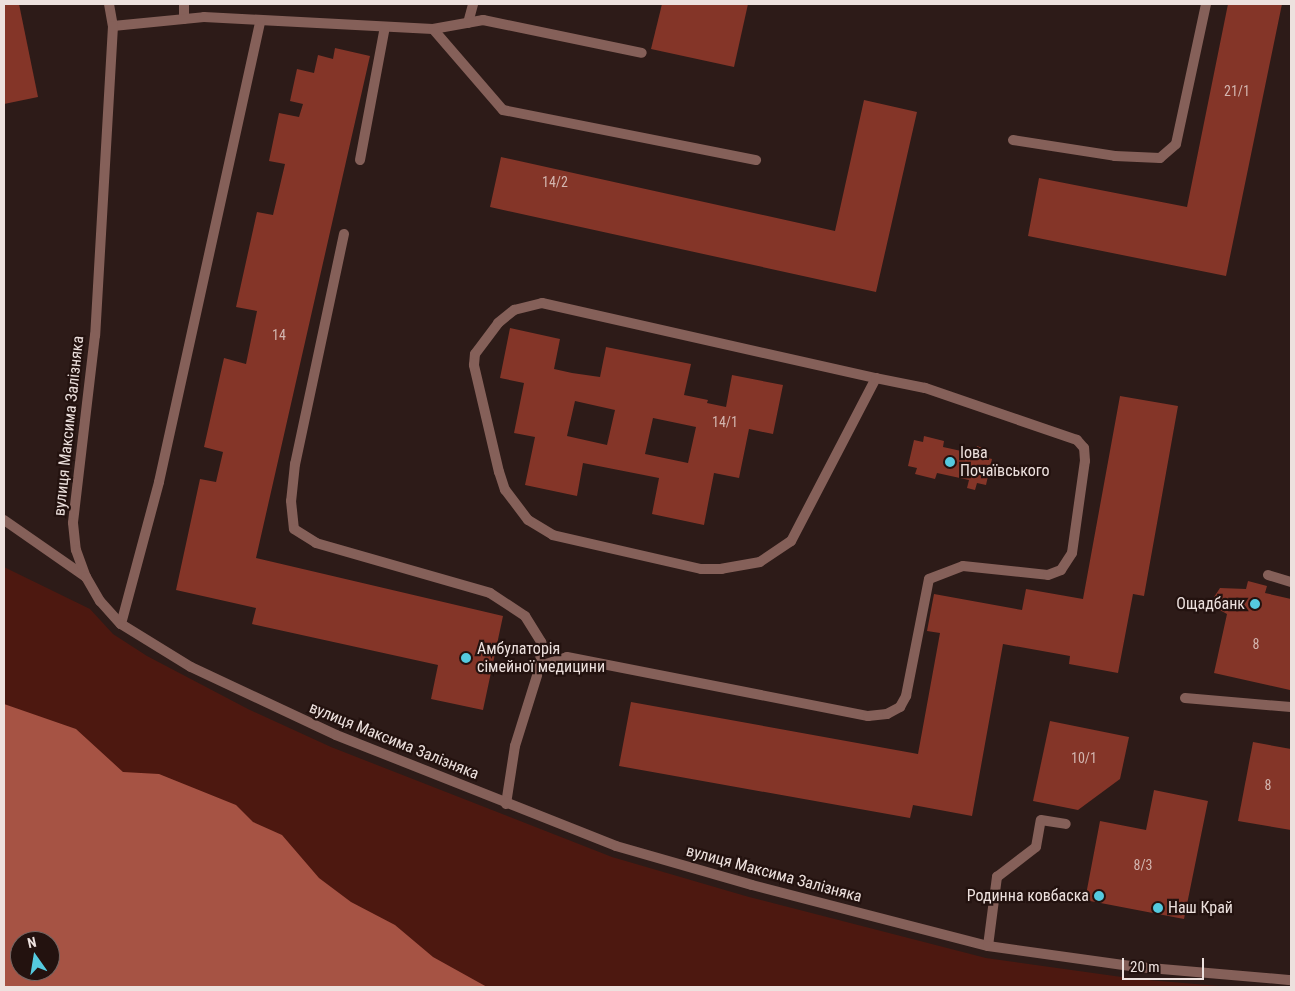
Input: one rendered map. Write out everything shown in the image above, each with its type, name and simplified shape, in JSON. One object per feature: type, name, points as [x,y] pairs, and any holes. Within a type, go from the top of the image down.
[{"type":"street","name":"вулиця Максима Залізняка","points":[[109,4],[113,26],[95,335],[73,523],[76,550],[86,577],[100,601],[121,624],[191,667],[253,698],[336,735],[506,804],[626,848],[752,885],[988,946],[1138,967],[1291,980]]},
{"type":"street","points":[[184,4],[184,19]]},
{"type":"street","points":[[468,23],[473,4]]},
{"type":"street","points":[[1013,140],[1115,156],[1160,158],[1176,144],[1206,4]]},
{"type":"street","points":[[113,26],[184,19],[261,20],[433,29],[483,20],[642,53]]},
{"type":"street","points":[[121,624],[159,482],[261,20]]},
{"type":"street","points":[[360,160],[385,27]]},
{"type":"street","points":[[433,29],[503,110],[756,160]]},
{"type":"street","points":[[344,234],[295,464],[291,502],[294,529],[316,543],[490,593],[525,616],[541,642],[540,666],[515,746],[506,804]]},
{"type":"street","points":[[540,666],[567,657],[868,716],[887,714],[900,707],[906,696],[929,579],[963,566],[1048,575],[1061,570],[1072,553],[1085,461],[1084,448],[1077,440],[924,388],[542,303],[514,310],[498,323],[476,354],[474,365],[505,490],[528,520],[553,535],[701,569],[760,562],[791,542],[876,378]]},
{"type":"street","points":[[4,520],[86,577]]},
{"type":"street","points":[[1268,575],[1291,582]]},
{"type":"street","points":[[1185,698],[1291,707]]},
{"type":"street","points":[[988,946],[997,877],[1036,847],[1041,820],[1066,824]]},
{"type":"shaded area","points":[[4,567],[90,609],[113,634],[147,656],[248,709],[331,747],[612,857],[749,897],[986,958],[1136,979],[1231,987],[4,987]]},
{"type":"shaded area","points":[[4,704],[76,729],[123,772],[159,774],[236,805],[253,822],[282,835],[319,878],[351,902],[395,925],[433,957],[487,987],[4,987]]},
{"type":"building","points":[[4,4],[19,4],[38,97],[4,104]]},
{"type":"building","points":[[662,4],[748,4],[734,67],[651,49]]},
{"type":"building","points":[[1228,4],[1282,4],[1226,276],[1028,236],[1039,178],[1187,207]]},
{"type":"building","points":[[335,48],[370,56],[256,558],[503,616],[483,710],[431,699],[438,665],[252,624],[256,608],[176,590],[200,479],[216,482],[223,452],[204,447],[224,358],[246,364],[257,311],[236,307],[257,212],[273,215],[285,164],[269,161],[279,113],[299,117],[303,104],[290,101],[297,69],[314,73],[318,55],[333,59]]},
{"type":"building","points":[[864,100],[917,112],[876,292],[490,207],[501,157],[835,231]]},
{"type":"building","points":[[510,328],[560,339],[554,369],[572,373],[600,377],[606,347],[691,364],[684,395],[708,400],[707,403],[726,407],[732,375],[783,385],[773,434],[749,429],[739,478],[714,473],[704,525],[652,514],[659,478],[583,463],[577,496],[525,485],[535,437],[514,433],[524,383],[500,378]],"holes":[[[575,401],[615,410],[607,445],[567,436]],[[653,418],[696,427],[688,463],[645,454]]]},
{"type":"building","points":[[1120,396],[1178,406],[1144,596],[1133,594],[1118,673],[1069,664],[1070,656],[1003,644],[972,816],[913,805],[910,818],[619,766],[631,702],[918,754],[940,633],[927,631],[934,594],[1022,610],[1026,589],[1083,599]]},
{"type":"building","name":"Іова Почаївського","points":[[924,436],[944,441],[943,447],[975,454],[977,446],[985,449],[983,457],[992,459],[986,485],[977,483],[975,490],[967,488],[969,480],[937,473],[935,479],[915,474],[917,468],[908,466],[914,440],[923,442]]},
{"type":"building","points":[[1248,581],[1267,586],[1265,593],[1291,599],[1290,690],[1214,673],[1227,614],[1216,608],[1214,597],[1220,588],[1246,589]]},
{"type":"building","points":[[1050,721],[1129,737],[1120,779],[1078,810],[1033,801]]},
{"type":"building","points":[[1253,742],[1291,749],[1291,830],[1238,821]]},
{"type":"building","points":[[1154,790],[1208,801],[1184,919],[1085,900],[1100,821],[1146,830]]},
{"type":"place","name":"Іова Почаївського","points":[[950,462]]},
{"type":"place","name":"Ощадбанк","points":[[1255,604]]},
{"type":"place","name":"Амбулаторія сімейної медицини","points":[[466,658]]},
{"type":"place","name":"Родинна ковбаска","points":[[1099,896]]},
{"type":"place","name":"Наш Край","points":[[1158,908]]}]
